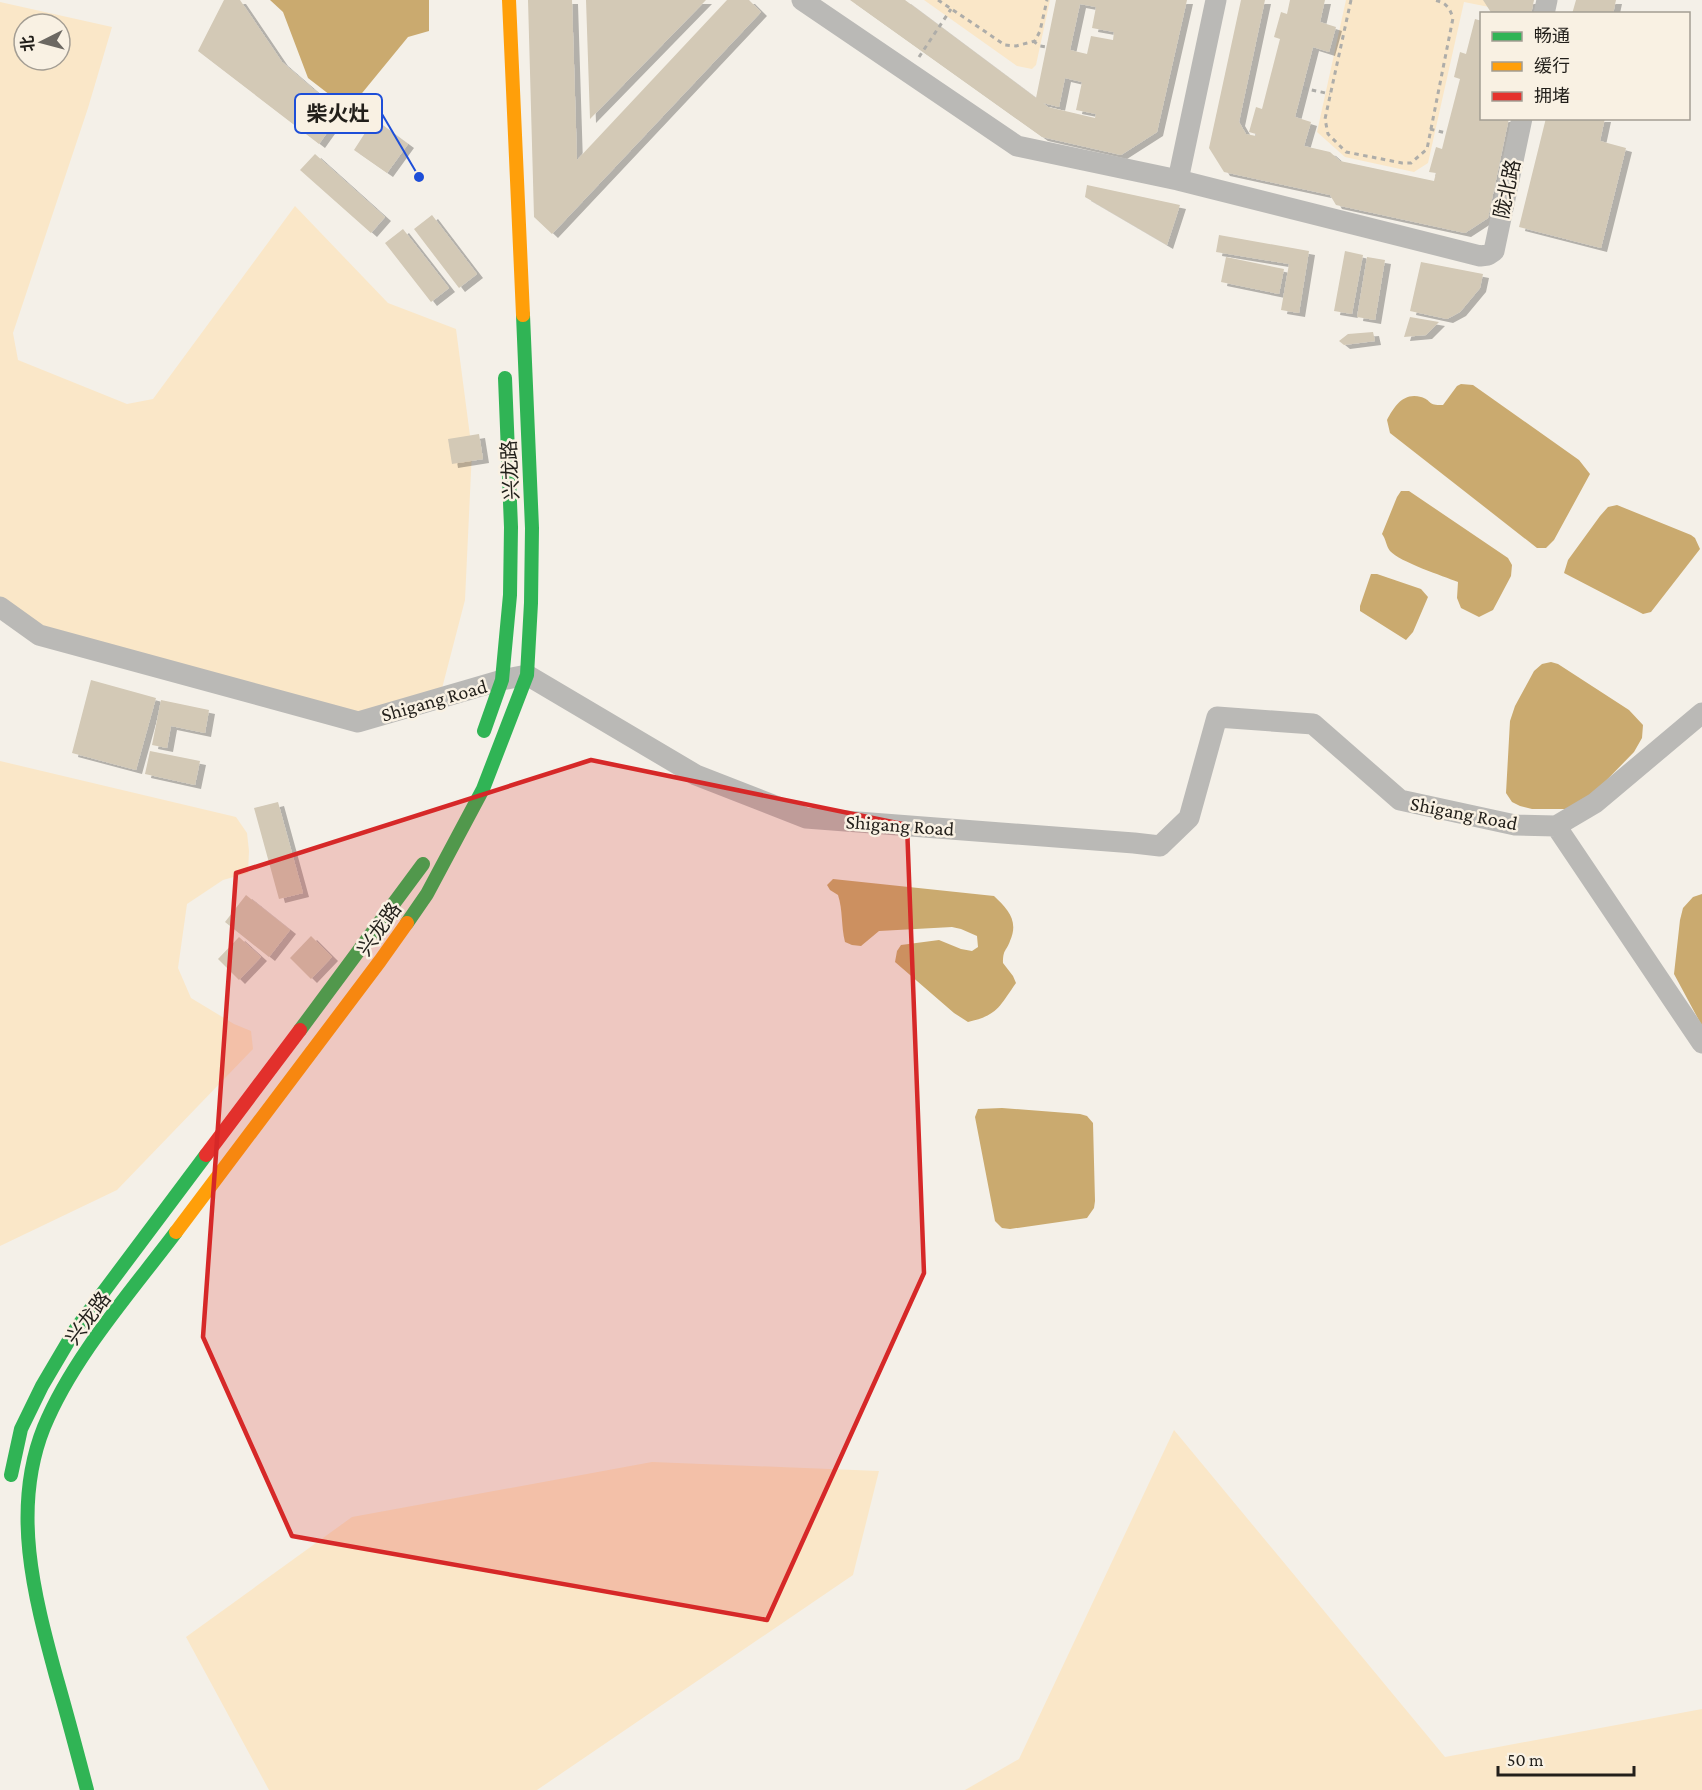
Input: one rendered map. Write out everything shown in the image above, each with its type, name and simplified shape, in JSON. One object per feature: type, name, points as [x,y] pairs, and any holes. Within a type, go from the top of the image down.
[{"type":"main road","name":"兴龙路","points":[[87,1790],[43,1629],[30,1570],[26,1529],[28,1491],[36,1452],[49,1414],[81,1358],[380,961],[427,894],[483,789],[527,675],[532,528],[509,0]]},
{"type":"main road","name":"兴龙路","points":[[480,743],[502,681],[510,595],[511,527],[504,359]]},
{"type":"main road","name":"兴龙路","points":[[8,1490],[21,1429],[42,1386],[75,1329],[361,950],[430,851]]},
{"type":"street","points":[[802,0],[1017,146],[1178,180],[1216,0]]},
{"type":"street","name":"陇北路","points":[[1178,180],[1480,256],[1488,255],[1494,251],[1522,120]]},
{"type":"street","name":"Shigang Road","points":[[0,607],[39,635],[358,722],[527,675],[696,775],[806,818],[1160,846],[1189,818],[1217,717],[1312,724],[1400,800],[1515,825],[1556,826]]},
{"type":"street","points":[[1702,713],[1595,804],[1556,826],[1702,1043]]},
{"type":"path","points":[[938,0],[1005,45],[1016,46],[1035,41],[1040,31],[1047,0]]},
{"type":"path","points":[[1351,0],[1325,119],[1328,134],[1346,152],[1402,163],[1411,163],[1427,149],[1453,18],[1449,8],[1443,2],[1433,0]]},
{"type":"path","points":[[908,72],[951,9]]},
{"type":"path","points":[[1033,41],[1047,47]]},
{"type":"path","points":[[1303,88],[1331,94]]},
{"type":"path","points":[[1430,129],[1446,133]]},
{"type":"highlighted area","points":[[591,760],[907,825],[924,1273],[767,1620],[292,1536],[203,1337],[236,873]]},
{"type":"shaded area","points":[[270,0],[429,0],[429,31],[408,37],[358,98],[330,95],[308,78],[283,12]]},
{"type":"shaded area","points":[[924,0],[1050,0],[1036,65],[1032,69],[1017,66]]},
{"type":"shaded area","points":[[1346,0],[1501,0],[1499,9],[1464,2],[1428,163],[1414,172],[1345,157],[1317,132]]},
{"type":"shaded area","points":[[0,2],[45,12],[12,12],[12,72],[72,72],[72,18],[112,27],[88,108],[13,333],[18,360],[127,404],[153,399],[295,206],[388,303],[456,329],[472,451],[465,600],[439,700],[358,722],[39,635],[0,607]]},
{"type":"shaded area","points":[[1461,384],[1473,385],[1579,460],[1590,474],[1554,540],[1546,548],[1537,548],[1390,433],[1387,420],[1396,406],[1404,399],[1415,396],[1424,398],[1434,405],[1443,405]]},
{"type":"shaded area","points":[[1401,491],[1409,491],[1508,558],[1512,565],[1511,576],[1493,610],[1479,617],[1461,608],[1457,598],[1458,582],[1412,564],[1390,551],[1382,534]]},
{"type":"shaded area","points":[[1617,505],[1691,535],[1700,549],[1651,612],[1643,614],[1564,573],[1568,560],[1600,516],[1608,507]]},
{"type":"shaded area","points":[[1371,574],[1421,589],[1428,597],[1413,632],[1406,640],[1360,611]]},
{"type":"shaded area","points":[[1551,662],[1558,664],[1629,710],[1643,725],[1642,738],[1634,752],[1596,791],[1568,809],[1532,809],[1512,802],[1506,793],[1510,721],[1515,706],[1534,671],[1542,664]]},
{"type":"shaded area","points":[[0,761],[236,817],[247,833],[248,873],[223,880],[187,904],[178,968],[191,998],[234,1024],[251,1031],[253,1049],[117,1190],[0,1246]]},
{"type":"shaded area","points":[[833,879],[994,896],[1008,911],[1013,921],[1012,934],[1004,953],[1003,963],[1016,983],[997,1009],[986,1016],[968,1022],[954,1013],[895,962],[901,945],[939,940],[972,951],[978,947],[977,936],[952,927],[879,931],[861,946],[852,945],[845,942],[838,895],[827,885]]},
{"type":"shaded area","points":[[1702,894],[1702,1026],[1674,974],[1683,908],[1693,897]]},
{"type":"shaded area","points":[[1002,1108],[1080,1114],[1087,1116],[1093,1123],[1095,1201],[1094,1208],[1087,1218],[1010,1229],[1002,1228],[995,1221],[975,1117],[978,1109]]},
{"type":"shaded area","points":[[1174,1430],[1445,1757],[1702,1709],[1702,1790],[965,1790],[1019,1759]]},
{"type":"shaded area","points":[[652,1462],[879,1471],[853,1575],[537,1790],[269,1790],[186,1637],[352,1517]]},
{"type":"building","points":[[224,0],[240,0],[282,62],[341,113],[319,144],[198,51]]},
{"type":"building","points":[[528,0],[572,0],[577,160],[727,0],[749,0],[761,12],[552,234],[534,217]]},
{"type":"building","points":[[586,0],[706,0],[590,119]]},
{"type":"building","points":[[850,0],[905,0],[1036,98],[1056,0],[1187,0],[1157,132],[1121,155],[1042,137]],"holes":[[[1080,4],[1096,7],[1092,28],[1114,32],[1113,40],[1091,36],[1087,54],[1070,50]],[[1065,78],[1082,82],[1076,110],[1096,114],[1095,118],[1048,107],[1043,103],[1059,107]]]},
{"type":"building","points":[[1241,0],[1265,0],[1239,122],[1246,134],[1256,136],[1249,132],[1256,107],[1262,109],[1280,39],[1274,37],[1281,12],[1287,14],[1290,0],[1325,0],[1320,22],[1336,27],[1329,52],[1313,47],[1295,117],[1311,122],[1304,146],[1330,152],[1340,161],[1434,181],[1436,173],[1429,172],[1436,147],[1442,149],[1460,79],[1454,77],[1460,52],[1466,54],[1475,19],[1480,20],[1480,120],[1509,120],[1488,218],[1465,233],[1336,205],[1330,195],[1224,172],[1209,148]]},
{"type":"building","points":[[1483,0],[1534,0],[1531,12],[1491,12]]},
{"type":"building","points":[[1576,0],[1616,0],[1613,12],[1573,12]]},
{"type":"building","points":[[374,119],[408,144],[387,173],[354,150]]},
{"type":"building","points":[[1546,120],[1605,120],[1600,141],[1626,148],[1601,248],[1519,227]]},
{"type":"building","points":[[315,154],[385,217],[371,233],[300,170]]},
{"type":"building","points":[[1087,185],[1180,205],[1167,245],[1085,197]]},
{"type":"building","points":[[432,215],[477,274],[459,288],[414,229]]},
{"type":"building","points":[[403,229],[449,288],[431,302],[385,243]]},
{"type":"building","points":[[1219,235],[1309,251],[1299,313],[1281,310],[1289,264],[1216,252]]},
{"type":"building","points":[[1345,251],[1363,255],[1352,314],[1334,311]]},
{"type":"building","points":[[1226,257],[1284,269],[1279,294],[1221,282]]},
{"type":"building","points":[[1367,257],[1385,260],[1375,320],[1357,317]]},
{"type":"building","points":[[1421,262],[1483,274],[1480,288],[1460,312],[1447,319],[1410,311]]},
{"type":"building","points":[[1410,317],[1439,322],[1426,335],[1404,337]]},
{"type":"building","points":[[1373,332],[1375,341],[1344,345],[1339,341],[1348,334]]},
{"type":"building","points":[[479,434],[483,459],[452,464],[448,439]]},
{"type":"building","points":[[91,680],[156,698],[136,770],[72,753]]},
{"type":"building","points":[[161,700],[209,710],[205,733],[171,726],[167,748],[152,745]]},
{"type":"building","points":[[150,751],[200,761],[195,785],[145,774]]},
{"type":"building","points":[[278,802],[303,893],[279,899],[254,808]]},
{"type":"building","points":[[246,895],[290,930],[269,957],[225,922]]},
{"type":"building","points":[[311,936],[332,957],[311,979],[290,958]]},
{"type":"building","points":[[239,937],[261,957],[239,980],[218,959]]},
{"type":"traffic: fast","points":[[407,923],[427,894],[483,789],[527,675],[532,528],[523,315]]},
{"type":"traffic: fast","points":[[484,731],[502,680],[510,595],[511,527],[505,378]]},
{"type":"traffic: fast","points":[[300,1030],[423,864]]},
{"type":"traffic: fast","points":[[11,1475],[21,1429],[42,1386],[75,1330],[206,1155]]},
{"type":"traffic: fast","points":[[87,1790],[40,1614],[34,1583],[27,1520],[29,1489],[34,1458],[44,1427],[70,1376],[104,1326],[176,1232]]},
{"type":"traffic: slow","points":[[509,0],[523,315]]},
{"type":"traffic: slow","points":[[176,1232],[407,923]]},
{"type":"traffic: jam","points":[[206,1155],[300,1030]]},
{"type":"place","name":"柴火灶","points":[[419,177]]}]
